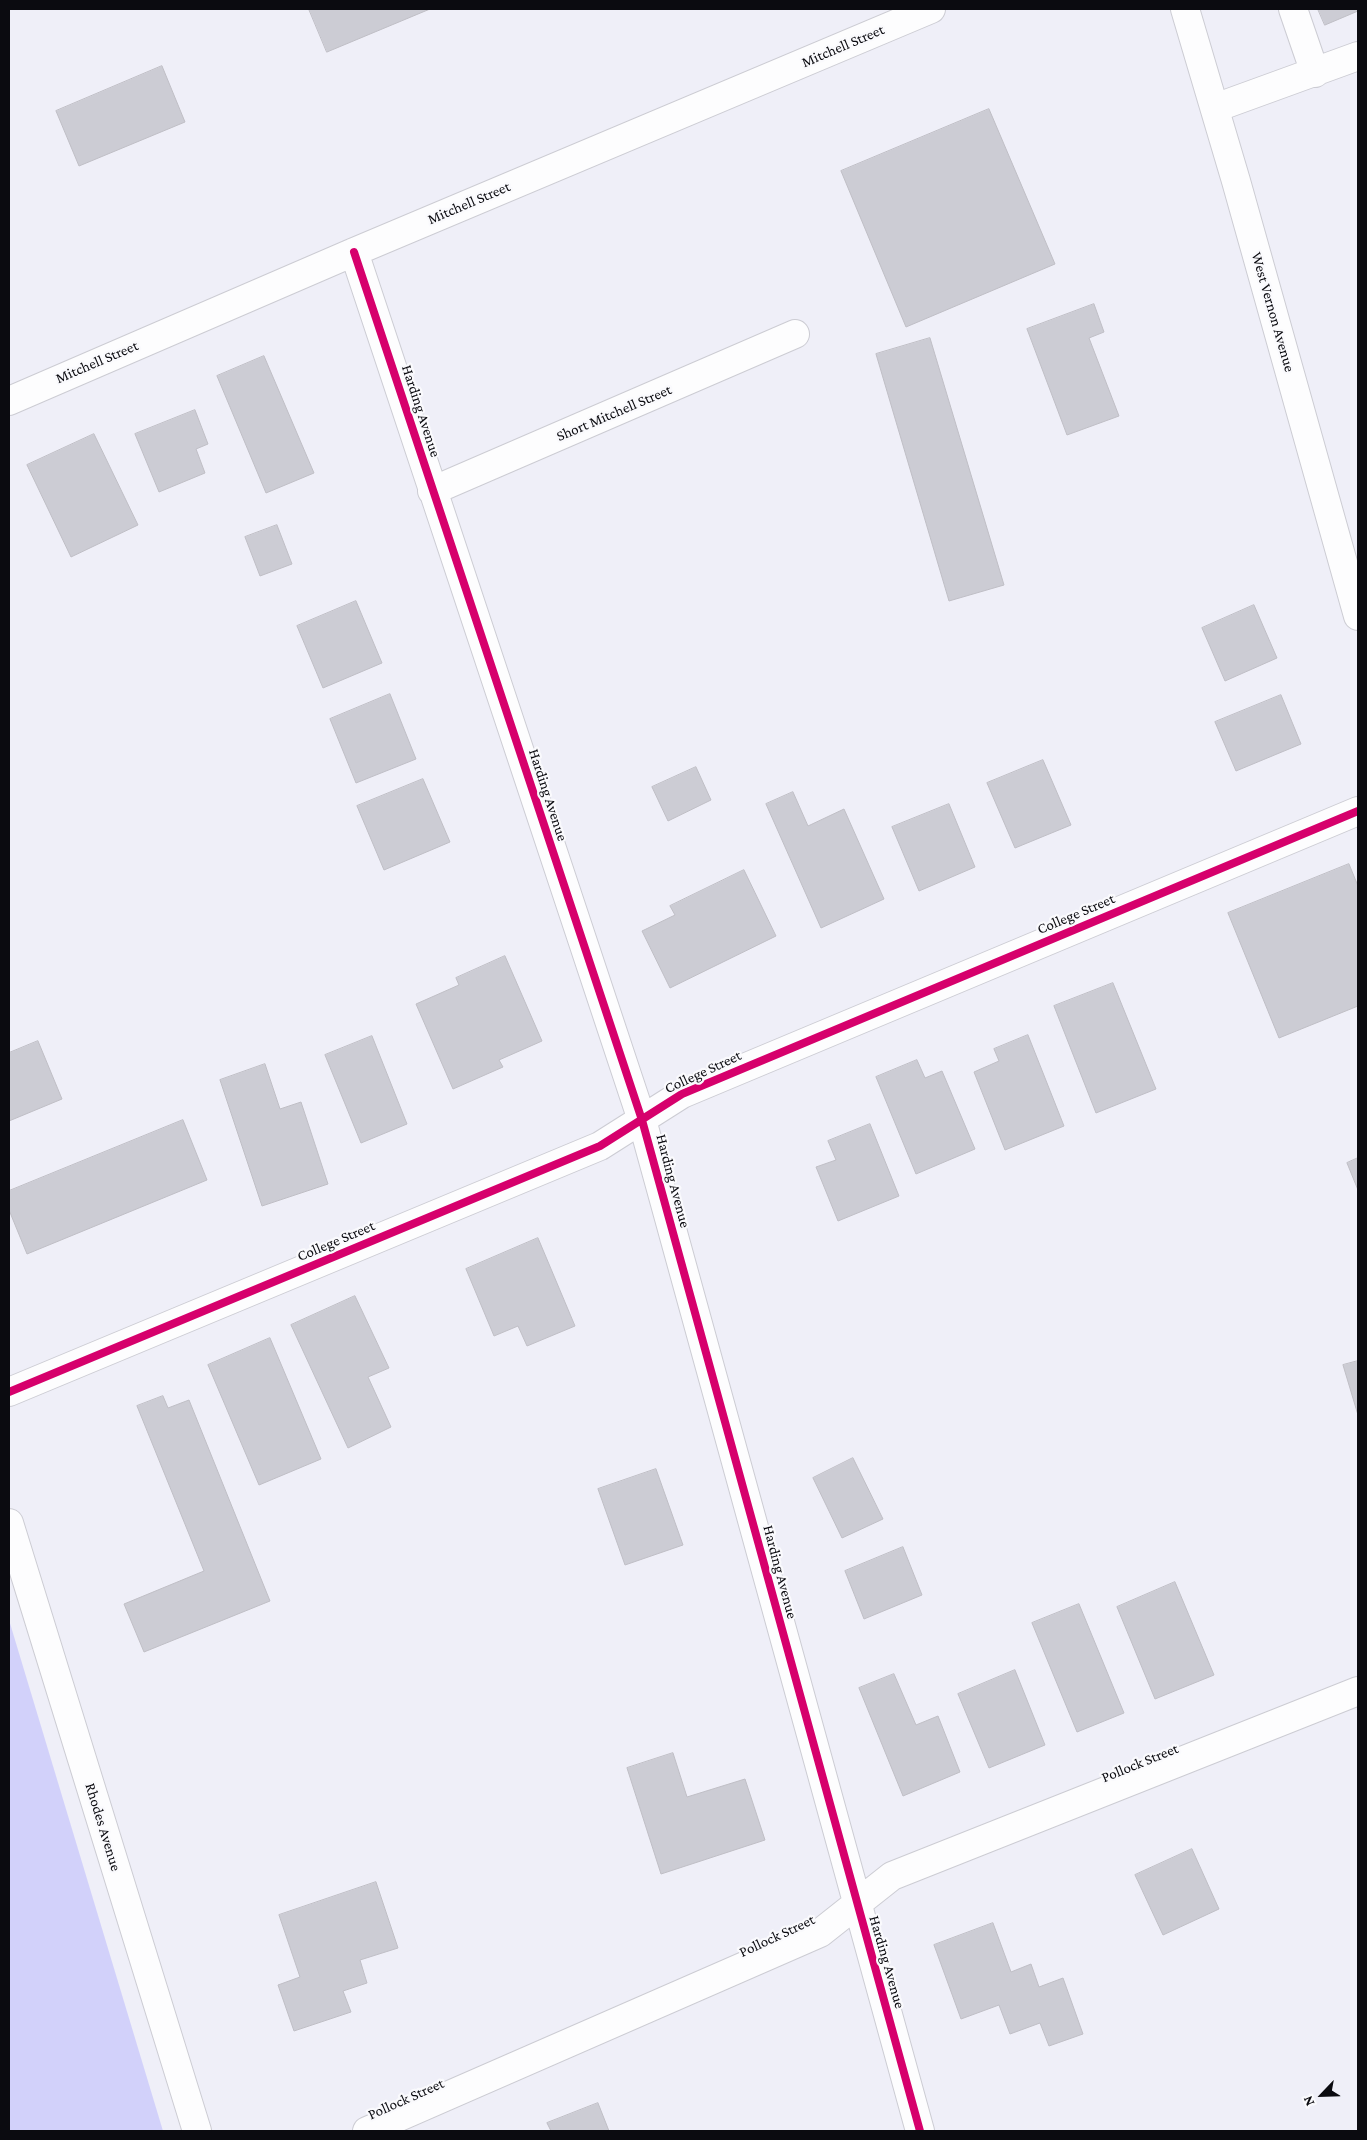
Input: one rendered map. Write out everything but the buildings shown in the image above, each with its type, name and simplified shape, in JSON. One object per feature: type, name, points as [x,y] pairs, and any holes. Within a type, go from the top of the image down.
[{"type":"street","name":"Mitchell Street","points":[[9,400],[354,252],[931,9]]},
{"type":"street","name":"West Vernon Avenue","points":[[1188,9],[1214,108],[1358,616]]},
{"type":"street","points":[[1293,9],[1315,73]]},
{"type":"street","points":[[1214,108],[1358,56]]},
{"type":"street","name":"Harding Avenue","points":[[354,252],[642,1120],[856,1904],[920,2131]]},
{"type":"street","name":"Short Mitchell Street","points":[[432,491],[795,334]]},
{"type":"street","name":"College Street","points":[[9,1392],[600,1146],[682,1094],[1358,811]]},
{"type":"street","name":"Rhodes Avenue","points":[[9,1523],[197,2131]]},
{"type":"street","name":"Pollock Street","points":[[367,2131],[820,1933],[892,1876],[1358,1691]]},
{"type":"shaded area","points":[[9,1620],[163,2131],[9,2131]]},
{"type":"cycle path","points":[[354,252],[642,1120],[920,2131]]},
{"type":"cycle path","points":[[9,1392],[600,1146],[682,1094],[1358,811]]}]
